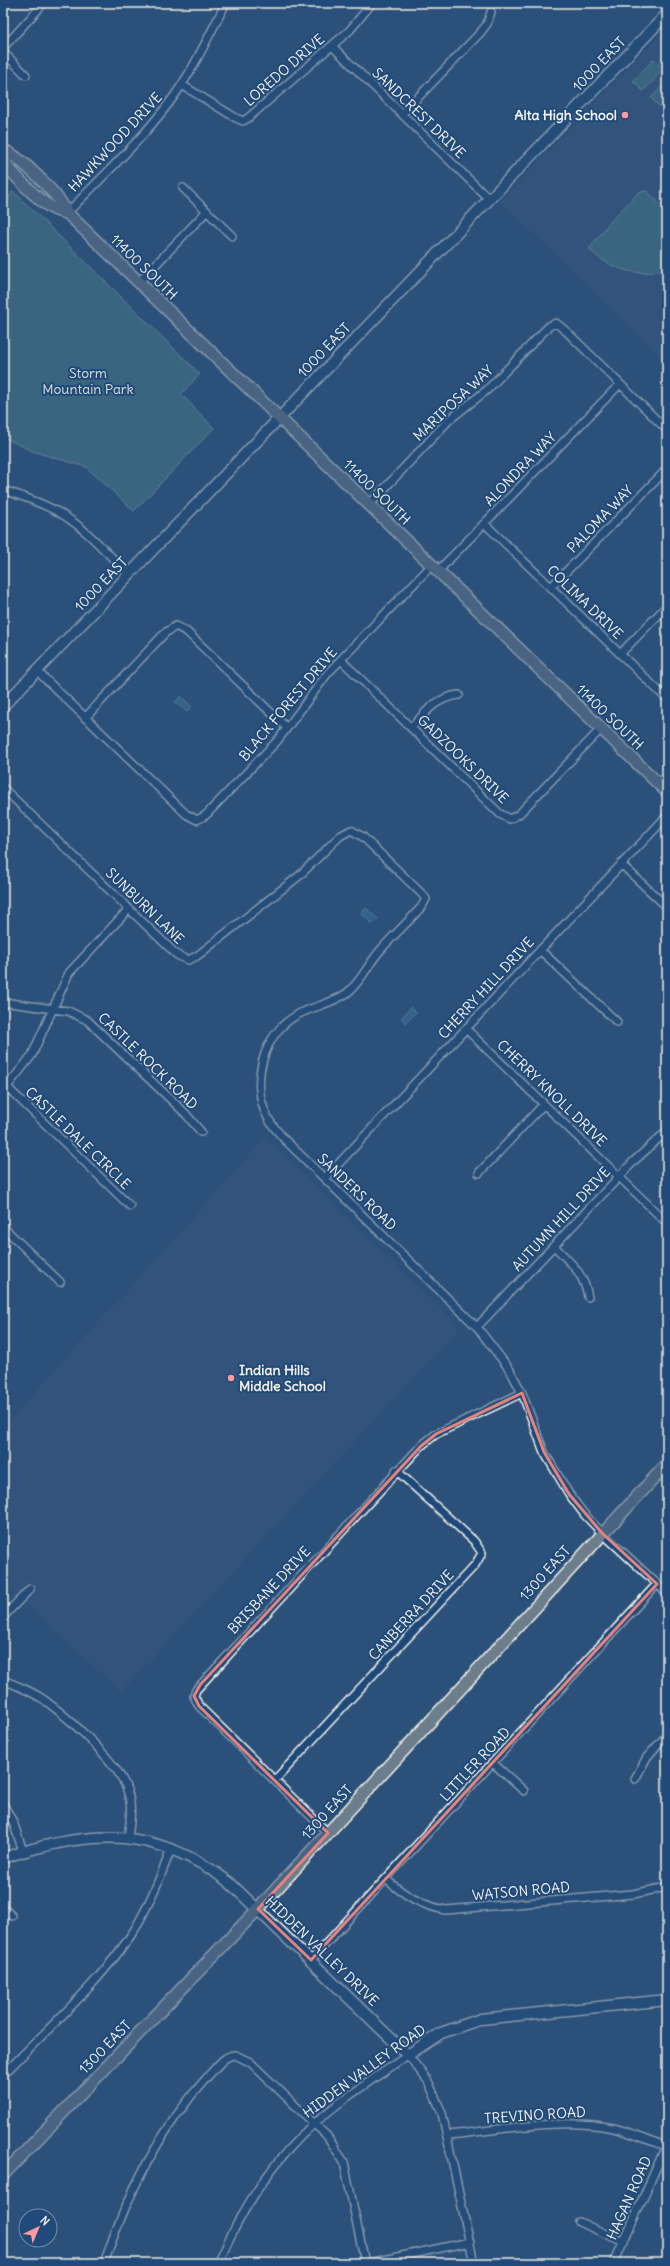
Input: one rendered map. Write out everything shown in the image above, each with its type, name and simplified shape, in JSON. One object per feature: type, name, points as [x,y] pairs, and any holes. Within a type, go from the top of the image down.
[{"type":"main road","name":"11400 SOUTH","points":[[3,150],[17,159],[59,199],[67,212],[667,792]]},
{"type":"main road","name":"11400 SOUTH","points":[[3,158],[9,169],[46,205],[56,211],[67,212]]},
{"type":"main road","name":"1300 EAST","points":[[3,2175],[258,1909],[667,1464]]},
{"type":"street","points":[[3,48],[44,3]]},
{"type":"street","name":"HAWKWOOD DRIVE","points":[[67,212],[150,126],[182,85],[226,3]]},
{"type":"street","name":"LOREDO DRIVE","points":[[182,85],[230,115],[243,121],[253,115],[332,46],[360,19],[372,3]]},
{"type":"street","points":[[402,114],[480,33],[487,24],[491,12]]},
{"type":"street","name":"1000 EAST","points":[[3,706],[667,14]]},
{"type":"street","name":"SANDCREST DRIVE","points":[[332,46],[489,199]]},
{"type":"street","points":[[3,52],[26,75]]},
{"type":"street","points":[[183,188],[232,236]]},
{"type":"street","points":[[139,282],[207,211]]},
{"type":"street","name":"MARIPOSA WAY","points":[[369,505],[449,420],[487,390],[549,326],[556,323],[620,384]]},
{"type":"street","points":[[620,384],[667,430]]},
{"type":"street","name":"ALONDRA WAY","points":[[435,568],[485,524],[620,384]]},
{"type":"street","name":"PALOMA WAY","points":[[551,587],[667,469]]},
{"type":"street","points":[[3,490],[40,503],[59,512],[75,524],[129,575]]},
{"type":"street","name":"COLIMA DRIVE","points":[[485,524],[667,699]]},
{"type":"street","name":"BLACK FOREST DRIVE","points":[[37,671],[186,814],[197,820],[206,815],[287,728],[317,686],[341,660],[435,568]]},
{"type":"street","points":[[620,654],[667,606]]},
{"type":"street","points":[[85,718],[165,633],[176,626],[188,632],[287,728]]},
{"type":"street","name":"GADZOOKS DRIVE","points":[[341,660],[500,814],[510,819],[519,814],[601,729]]},
{"type":"street","points":[[411,728],[435,703],[446,697],[459,695]]},
{"type":"street","name":"SUNBURN LANE","points":[[3,788],[177,955],[188,960],[193,959],[300,876],[340,836],[352,830]]},
{"type":"street","name":"CHERRY HILL DRIVE","points":[[325,1178],[667,816]]},
{"type":"street","name":"SANDERS ROAD","points":[[352,830],[363,837],[426,899],[417,911],[377,954],[353,987],[336,1000],[296,1016],[274,1037],[266,1051],[260,1067],[259,1083],[261,1100],[267,1116],[285,1140],[477,1327],[510,1370],[522,1393],[544,1452],[555,1473],[584,1514],[602,1533],[667,1593]]},
{"type":"street","points":[[622,864],[667,907]]},
{"type":"street","points":[[5,1090],[32,1055],[69,973],[129,909]]},
{"type":"street","points":[[540,950],[617,1022]]},
{"type":"street","name":"CASTLE ROCK ROAD","points":[[3,1002],[68,1011],[87,1020],[185,1113],[201,1132]]},
{"type":"street","name":"CHERRY KNOLL DRIVE","points":[[466,1028],[667,1223]]},
{"type":"street","name":"CASTLE DALE CIRCLE","points":[[5,1090],[130,1206]]},
{"type":"street","points":[[479,1172],[544,1104]]},
{"type":"street","name":"AUTUMN HILL DRIVE","points":[[477,1327],[619,1176],[667,1131]]},
{"type":"street","points":[[3,1227],[60,1282]]},
{"type":"street","points":[[554,1246],[579,1270],[585,1282],[588,1296]]},
{"type":"street","name":"BRISBANE DRIVE","points":[[328,1833],[199,1706],[194,1696],[196,1690],[396,1470],[420,1446],[436,1434],[522,1393]]},
{"type":"street","name":"CANBERRA DRIVE","points":[[274,1780],[475,1565],[482,1554],[474,1541],[396,1470]]},
{"type":"street","name":"LITTLER ROAD","points":[[311,1960],[657,1584]]},
{"type":"street","points":[[3,1618],[30,1589]]},
{"type":"street","points":[[3,1680],[24,1689],[46,1702],[118,1770],[128,1791],[130,1804],[128,1838]]},
{"type":"street","points":[[635,1779],[647,1757],[667,1735]]},
{"type":"street","points":[[493,1763],[524,1791]]},
{"type":"street","points":[[3,1804],[13,1822],[23,1851]]},
{"type":"street","name":"HIDDEN VALLEY DRIVE","points":[[3,1858],[23,1851],[85,1837],[128,1838],[171,1849],[209,1867],[230,1883],[408,2055],[433,2091],[448,2134],[474,2263]]},
{"type":"street","points":[[3,2075],[116,1954],[134,1929],[150,1900],[171,1849]]},
{"type":"street","name":"WATSON ROAD","points":[[386,1879],[415,1900],[446,1910],[633,1894],[667,1887]]},
{"type":"street","points":[[3,1908],[12,1916]]},
{"type":"street","name":"HIDDEN VALLEY ROAD","points":[[218,2263],[232,2230],[252,2196],[275,2164],[314,2124],[408,2055],[441,2033],[481,2019],[667,2000]]},
{"type":"street","points":[[104,2263],[130,2194],[160,2138],[201,2085],[224,2060],[235,2055],[250,2062],[314,2124],[336,2148],[344,2162],[366,2263],[470,2242]]},
{"type":"street","name":"TREVINO ROAD","points":[[448,2134],[550,2125],[592,2124],[633,2133],[667,2146]]},
{"type":"street","name":"HAGAN ROAD","points":[[614,2263],[667,2146]]},
{"type":"street","points":[[579,2222],[624,2242]]},
{"type":"highlighted area","points":[[522,1393],[544,1452],[569,1494],[602,1533],[657,1584],[311,1960],[258,1909],[328,1833],[199,1706],[194,1696],[200,1685],[421,1446],[436,1434]]},
{"type":"shaded area","name":"Alta High School","points":[[667,28],[667,363],[500,201]]},
{"type":"shaded area","points":[[181,696],[192,707],[187,712],[175,702]]},
{"type":"shaded area","points":[[366,908],[378,919],[372,924],[361,913]]},
{"type":"shaded area","points":[[411,1007],[416,1012],[406,1023],[401,1018]]},
{"type":"shaded area","name":"Indian Hills Middle School","points":[[266,1137],[460,1328],[121,1692],[3,1582],[3,1428]]},
{"type":"green space","points":[[654,59],[664,69],[643,91],[633,81]]},
{"type":"green space","points":[[667,81],[667,102],[661,108],[651,98]]},
{"type":"green space","name":"Storm Mountain Park","points":[[13,191],[200,374],[181,394],[214,428],[134,511],[86,467],[32,451],[3,437],[3,208]]},
{"type":"green space","points":[[647,191],[667,211],[667,269],[646,273],[615,267],[597,256],[589,249],[609,223],[639,192]]},
{"type":"place","name":"Alta High School","points":[[625,115]]},
{"type":"place","name":"Indian Hills Middle School","points":[[231,1378]]}]
